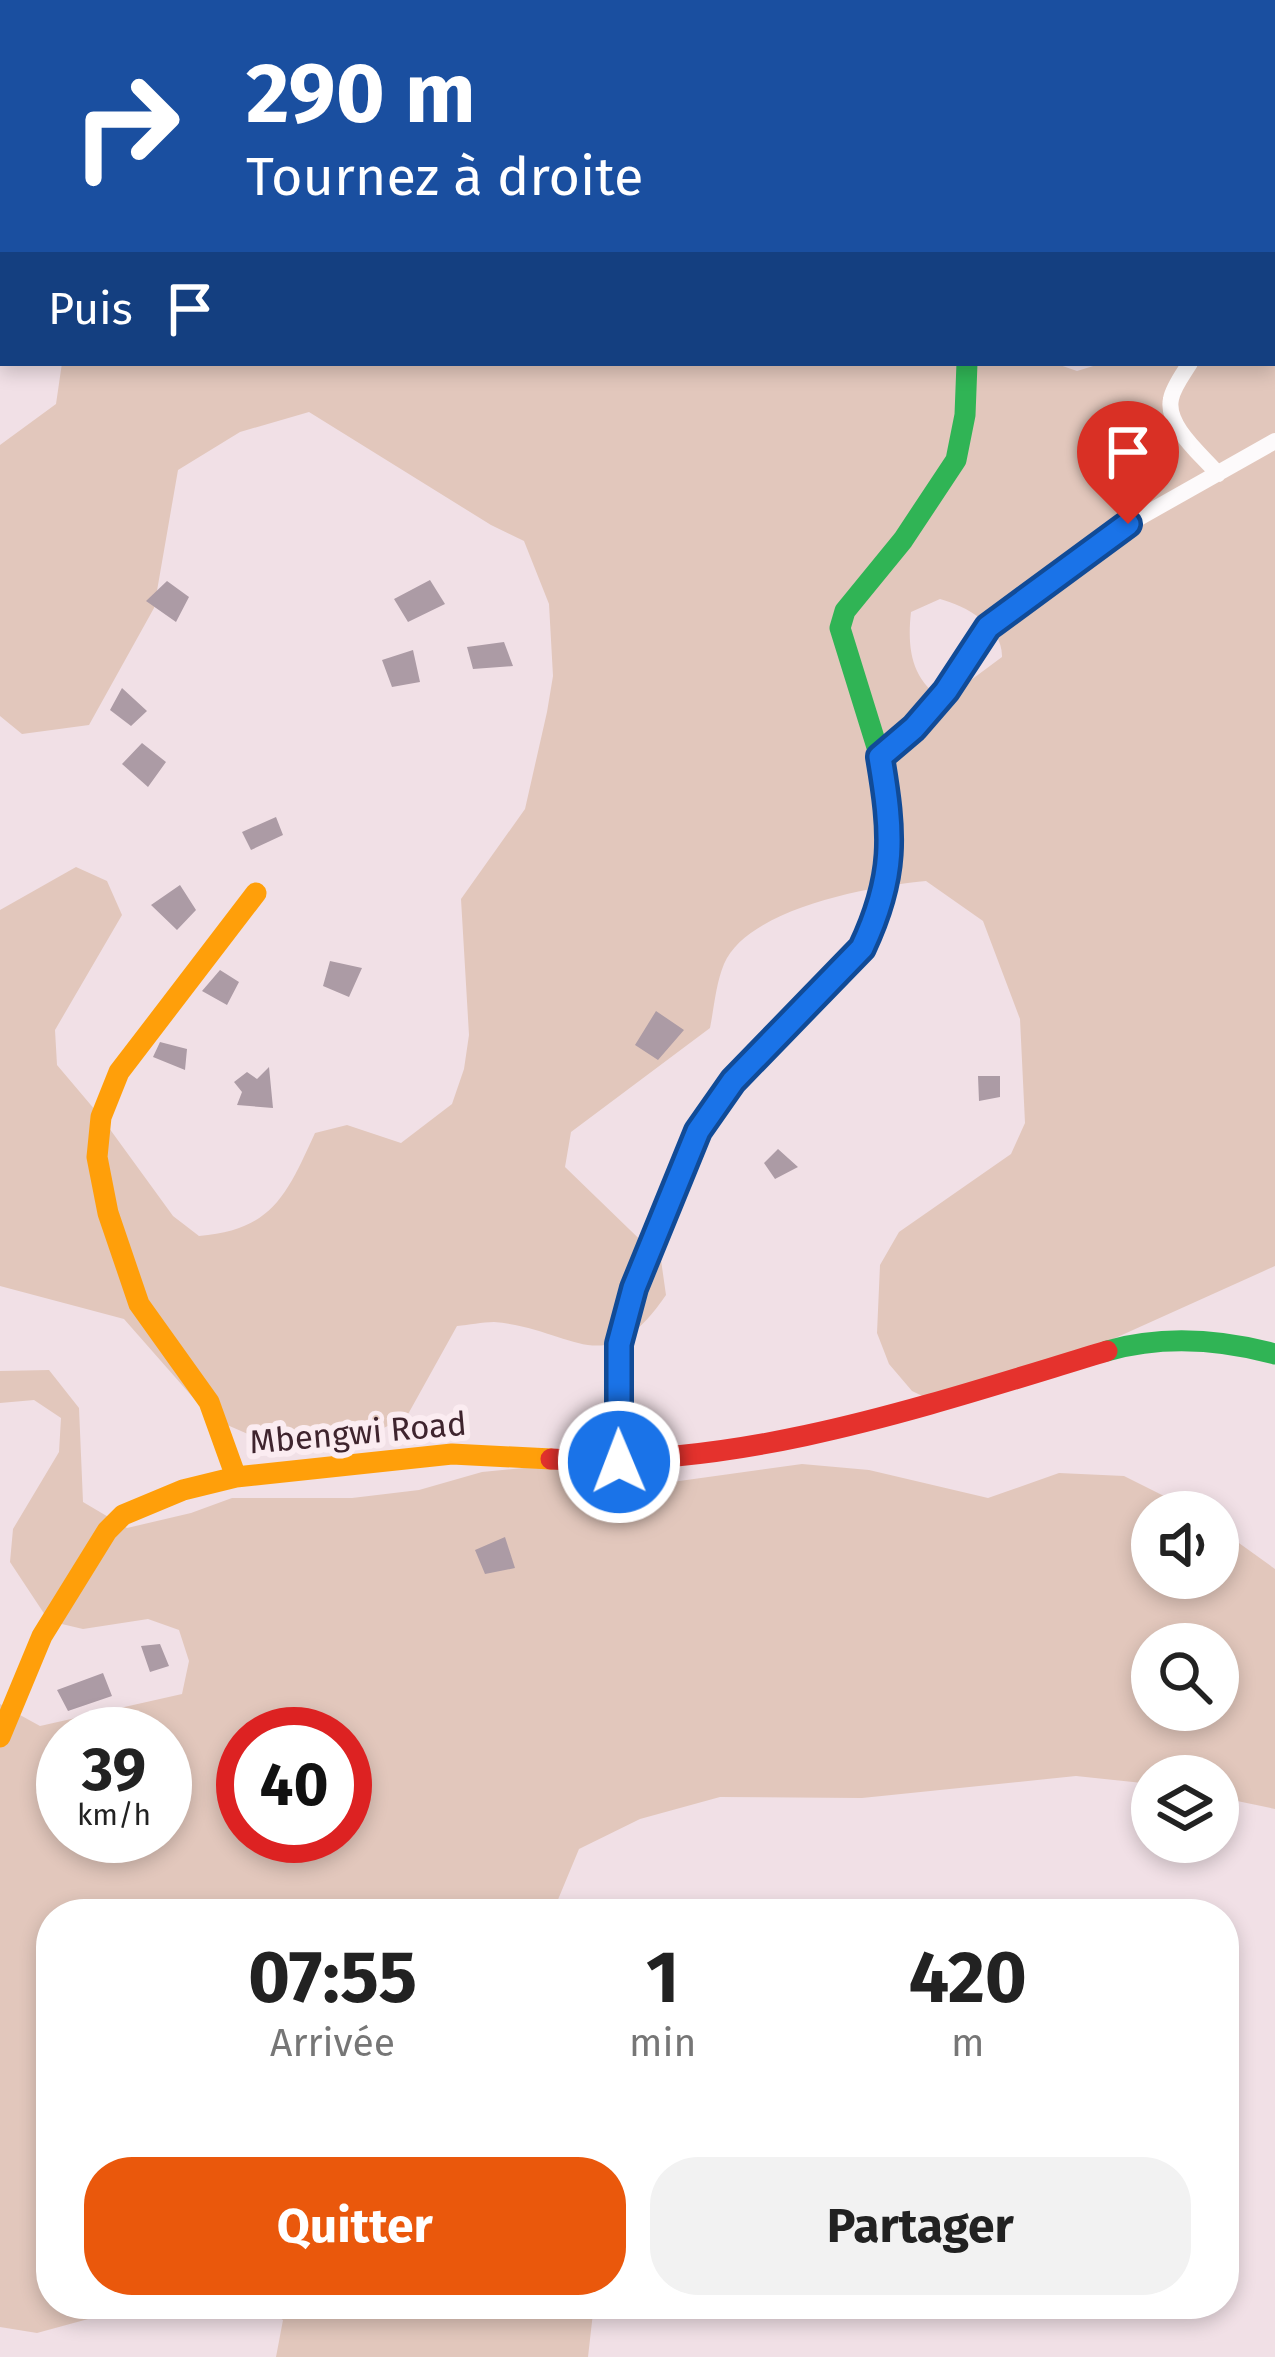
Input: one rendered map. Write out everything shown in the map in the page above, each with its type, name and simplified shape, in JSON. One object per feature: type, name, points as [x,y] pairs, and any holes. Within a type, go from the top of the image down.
[{"type":"street","points":[[619,1462],[619,1344],[634,1288],[698,1131],[733,1081],[862,948],[887,885],[890,831],[880,757],[840,628],[845,610],[903,540],[956,460],[965,415],[967,366]]},
{"type":"street","points":[[1188,366],[1171,398],[1172,414],[1218,474]]},
{"type":"street","points":[[880,757],[946,691],[988,627],[1128,524],[1275,441]]},
{"type":"street","points":[[236,1478],[209,1402],[139,1304],[108,1213],[97,1157],[101,1117],[119,1072],[256,893]]},
{"type":"street","name":"Mbengwi Road","points":[[0,1737],[42,1636],[106,1531],[122,1515],[184,1490],[236,1478],[452,1454],[619,1462],[843,1429],[1132,1344],[1172,1339],[1223,1340],[1275,1354]]},
{"type":"shaded area","points":[[62,366],[1063,366],[1077,371],[1093,366],[1275,366],[1275,1266],[978,1400],[941,1405],[912,1391],[889,1364],[877,1333],[880,1265],[899,1232],[1011,1154],[1025,1123],[1020,1019],[983,921],[926,881],[814,903],[758,928],[724,964],[710,1028],[571,1132],[565,1167],[661,1260],[666,1295],[624,1338],[588,1345],[494,1322],[457,1326],[407,1416],[341,1450],[307,1453],[273,1445],[211,1418],[124,1319],[0,1286],[0,910],[76,867],[107,881],[122,915],[55,1030],[57,1065],[173,1216],[199,1236],[244,1226],[261,1217],[286,1191],[315,1133],[347,1125],[401,1143],[452,1104],[469,1035],[461,899],[525,809],[553,676],[549,604],[524,541],[309,412],[240,432],[178,470],[154,608],[89,725],[22,734],[0,716],[0,445],[56,404]],"holes":[[[940,599],[971,612],[990,627],[1002,657],[944,700],[918,673],[911,650],[911,612]]]},
{"type":"shaded area","points":[[49,1370],[79,1408],[83,1502],[127,1528],[232,1498],[352,1498],[419,1490],[482,1472],[554,1465],[665,1483],[802,1464],[869,1470],[988,1498],[1059,1473],[1124,1476],[1154,1491],[1131,1491],[1131,1599],[1239,1599],[1239,1543],[1275,1569],[1275,1809],[1239,1801],[1239,1755],[1131,1755],[1131,1782],[1076,1776],[862,1798],[720,1797],[640,1819],[579,1849],[558,1899],[36,1899],[36,2319],[88,2319],[37,2333],[0,2327],[0,1704],[36,1724],[36,1863],[192,1863],[192,1707],[124,1707],[182,1694],[189,1661],[179,1630],[148,1619],[83,1629],[49,1621],[10,1562],[13,1529],[59,1452],[61,1418],[34,1400],[0,1403],[0,1371]]},
{"type":"shaded area","points":[[592,2319],[588,2357],[276,2357],[283,2320]]},
{"type":"building","points":[[430,580],[445,604],[408,622],[394,599]]},
{"type":"building","points":[[167,581],[189,597],[176,622],[146,601]]},
{"type":"building","points":[[504,642],[513,666],[473,669],[467,647]]},
{"type":"building","points":[[413,650],[420,682],[392,687],[382,660]]},
{"type":"building","points":[[122,688],[147,711],[131,726],[110,710]]},
{"type":"building","points":[[142,743],[166,762],[148,787],[122,764]]},
{"type":"building","points":[[276,817],[283,835],[251,850],[242,832]]},
{"type":"building","points":[[180,885],[196,910],[177,930],[151,905]]},
{"type":"building","points":[[330,961],[362,968],[349,997],[323,986]]},
{"type":"building","points":[[220,970],[239,982],[227,1005],[202,991]]},
{"type":"building","points":[[656,1011],[684,1030],[658,1060],[635,1045]]},
{"type":"building","points":[[160,1042],[187,1049],[185,1070],[153,1057]]},
{"type":"building","points":[[269,1067],[273,1108],[237,1105],[242,1092],[234,1082],[247,1072],[257,1079]]},
{"type":"building","points":[[978,1076],[1000,1076],[1000,1097],[979,1101]]},
{"type":"building","points":[[778,1149],[798,1167],[775,1179],[764,1163]]},
{"type":"building","points":[[505,1537],[515,1568],[485,1574],[475,1550]]},
{"type":"building","points":[[160,1644],[169,1666],[150,1672],[141,1646]]},
{"type":"building","points":[[103,1673],[112,1696],[66,1707],[57,1690]]},
{"type":"traffic: fast","points":[[619,1463],[619,1344],[634,1288],[698,1131],[733,1081],[862,948],[887,885],[890,831],[880,757],[840,628],[845,611],[903,540],[956,460],[965,415],[967,366]]},
{"type":"traffic: fast","points":[[1107,1351],[1191,1341],[1275,1354]]},
{"type":"traffic: slow","points":[[236,1477],[209,1402],[139,1304],[108,1213],[97,1157],[101,1117],[119,1072],[256,893]]},
{"type":"traffic: slow","points":[[0,1737],[42,1636],[107,1531],[123,1515],[183,1490],[236,1477],[452,1454],[551,1459]]},
{"type":"traffic: jam","points":[[551,1459],[622,1460],[763,1444],[903,1412],[1107,1351]]},
{"type":"route","points":[[619,1462],[619,1344],[634,1288],[698,1131],[733,1081],[862,948],[875,920],[887,885],[890,831],[880,757],[946,691],[988,627],[1128,524]]}]
